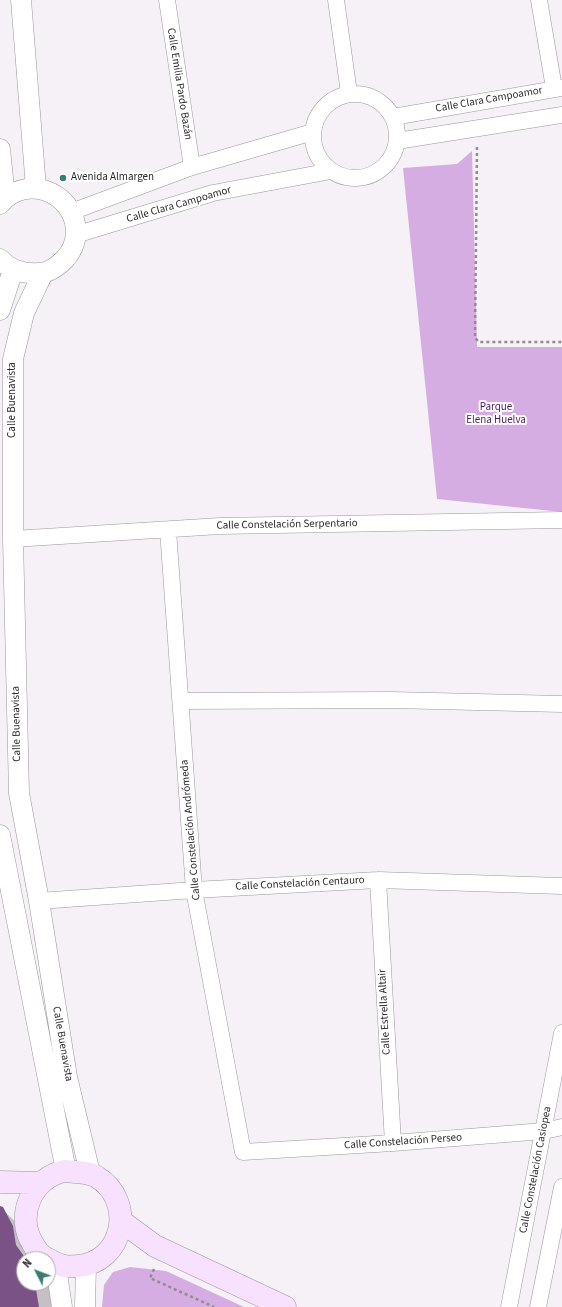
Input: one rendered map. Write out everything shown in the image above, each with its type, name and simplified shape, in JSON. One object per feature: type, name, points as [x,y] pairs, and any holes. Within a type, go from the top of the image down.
[{"type":"main road","points":[[37,1251],[28,1237],[25,1214],[30,1197],[41,1183],[53,1175],[66,1171],[90,1173],[98,1177],[111,1188],[119,1203],[121,1221],[118,1236],[112,1248],[100,1259],[86,1265],[66,1266],[56,1263]]},
{"type":"main road","points":[[0,1182],[41,1183]]},
{"type":"main road","points":[[0,1186],[25,1214]]},
{"type":"main road","points":[[121,1221],[159,1248],[286,1307]]},
{"type":"main road","points":[[112,1248],[159,1248]]},
{"type":"street","points":[[21,0],[36,188]]},
{"type":"street","name":"Calle Emilia Pardo Bazán","points":[[167,0],[192,167]]},
{"type":"street","points":[[336,0],[349,94]]},
{"type":"street","points":[[539,0],[558,88]]},
{"type":"street","name":"Calle Clara Campoamor","points":[[393,117],[558,88]]},
{"type":"street","points":[[349,94],[367,96],[380,102],[393,117],[397,141],[393,155],[385,167],[373,175],[359,179],[344,177],[331,171],[321,161],[314,147],[313,132],[316,122],[323,110],[334,100],[349,94]]},
{"type":"street","points":[[397,141],[562,114]]},
{"type":"street","points":[[71,212],[192,167],[313,132]]},
{"type":"street","points":[[0,149],[2,201]]},
{"type":"street","name":"Calle Clara Campoamor","points":[[75,235],[213,193],[331,171]]},
{"type":"street","points":[[0,310],[4,264],[28,274],[43,273],[59,265],[70,254],[75,240],[75,224],[71,212],[63,200],[51,192],[36,188],[17,191],[2,201]]},
{"type":"street","name":"Calle Buenavista","points":[[43,273],[24,313],[13,358],[13,539],[19,793],[39,901],[67,1078],[90,1173]]},
{"type":"street","name":"Calle Constelación Serpentario","points":[[13,539],[220,526],[562,520]]},
{"type":"street","name":"Calle Constelación Andrómeda","points":[[168,530],[194,890],[243,1152]]},
{"type":"street","points":[[181,701],[391,700],[562,704]]},
{"type":"street","name":"Calle Buenavista","points":[[0,835],[66,1171]]},
{"type":"street","name":"Calle Constelación Centauro","points":[[39,901],[194,890],[378,880],[562,886]]},
{"type":"street","name":"Calle Estrella Altair","points":[[378,880],[393,1143]]},
{"type":"street","name":"Calle Constelación Casiopea","points":[[509,1307],[562,1033]]},
{"type":"street","name":"Calle Constelación Perseo","points":[[243,1152],[393,1143],[544,1131],[562,1127]]},
{"type":"street","points":[[538,1307],[562,1187]]},
{"type":"street","points":[[85,1307],[86,1265]]},
{"type":"street","points":[[56,1273],[62,1307]]},
{"type":"path","points":[[477,144],[475,338],[479,342],[562,342]]},
{"type":"path","points":[[159,1248],[150,1278],[214,1307]]},
{"type":"green space","name":"Parque Elena Huelva","points":[[472,151],[477,347],[562,347],[562,512],[437,499],[403,168],[457,164]]},
{"type":"green space","points":[[130,1267],[166,1271],[244,1307],[102,1307],[104,1285],[113,1272]]},
{"type":"building","points":[[0,1206],[3,1207],[13,1226],[16,1245],[20,1251],[16,1251],[16,1291],[36,1291],[39,1307],[0,1307]]},
{"type":"place","name":"Avenida Almargen","points":[[63,178]]}]
